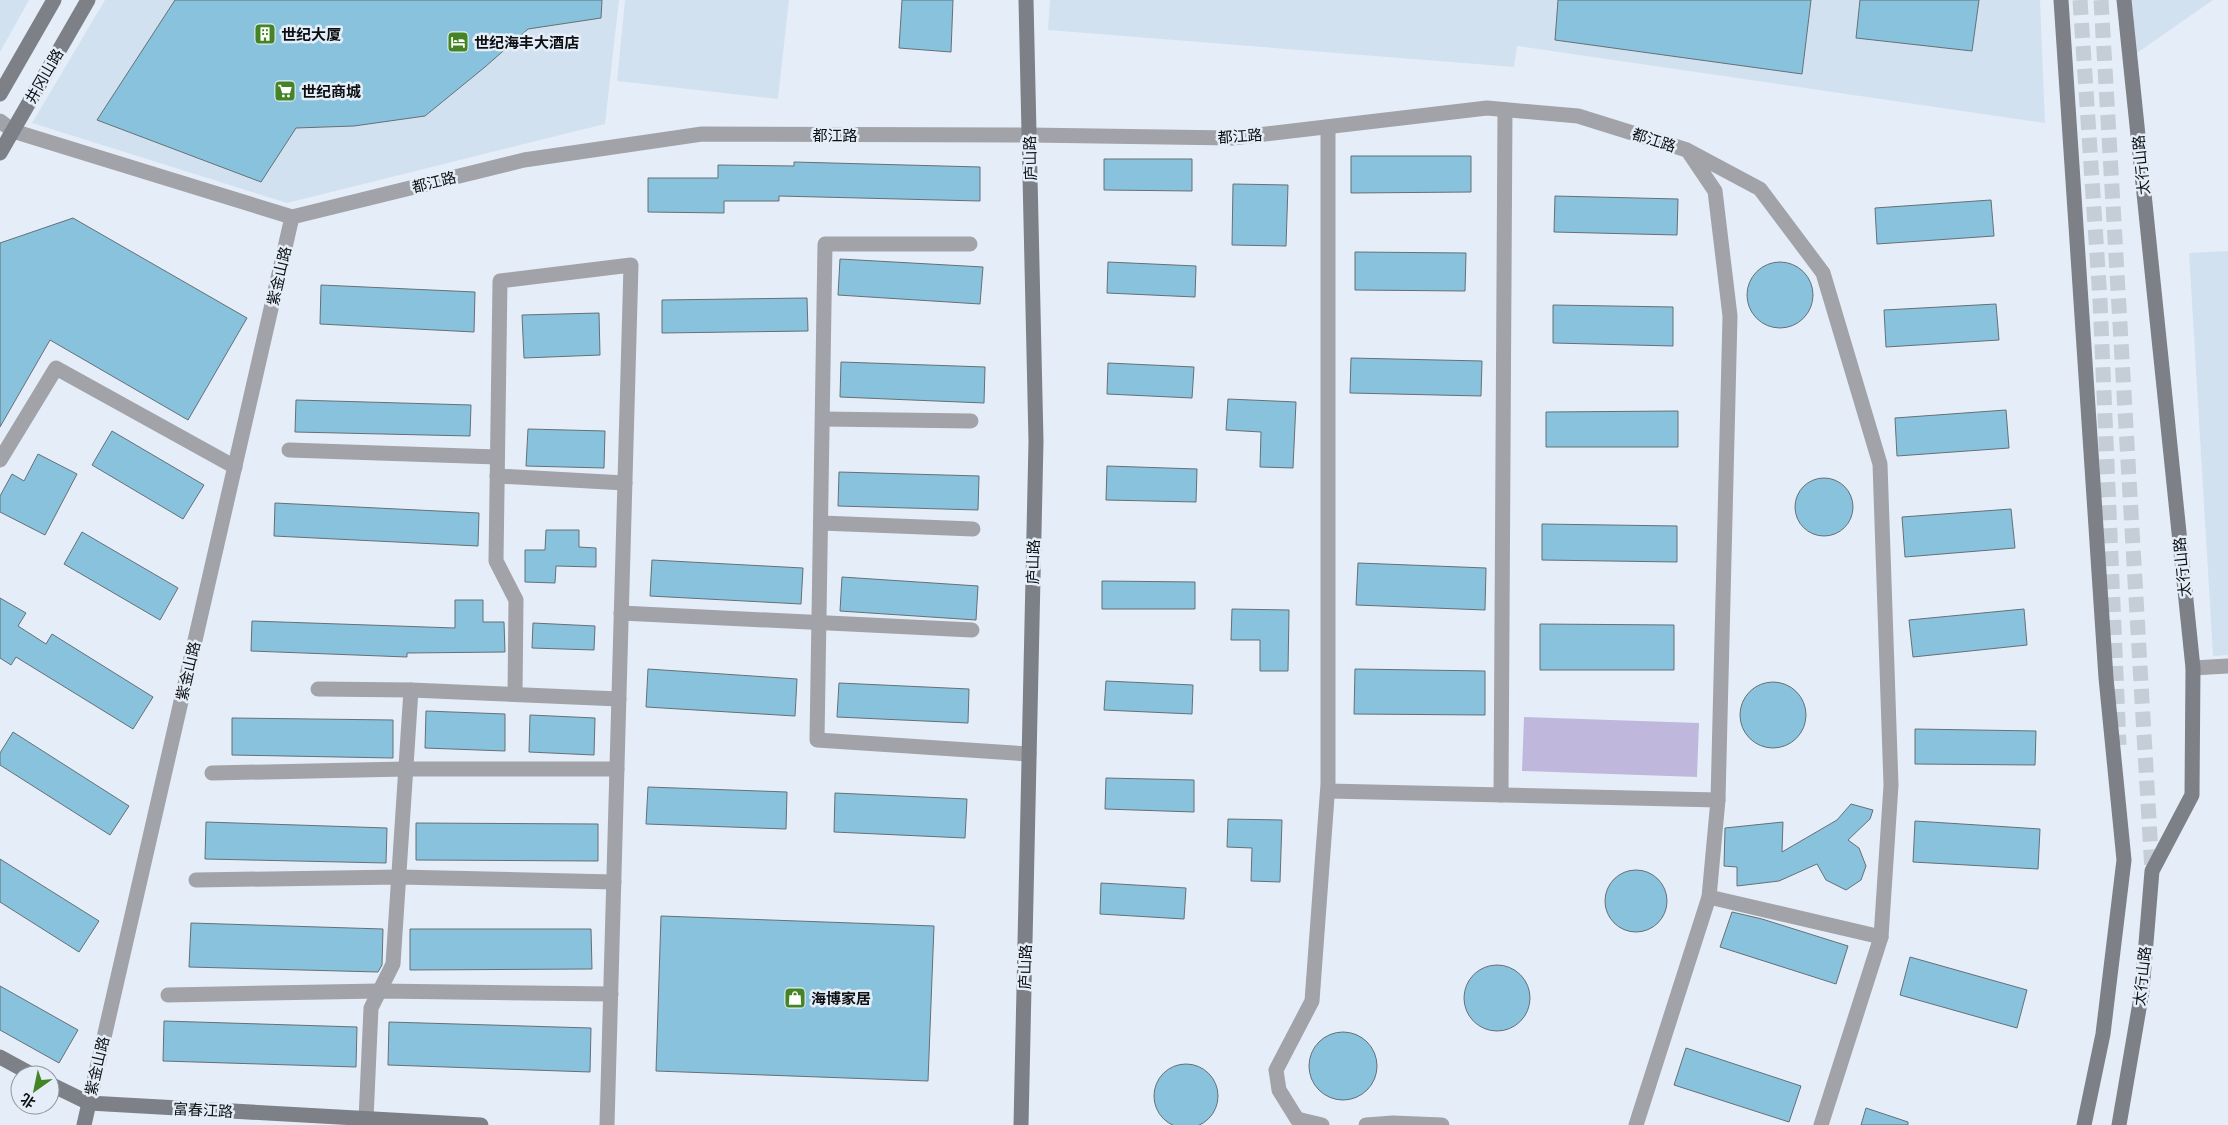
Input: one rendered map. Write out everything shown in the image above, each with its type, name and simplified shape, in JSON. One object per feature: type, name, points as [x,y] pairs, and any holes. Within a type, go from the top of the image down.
[{"type":"main road","name":"井冈山路","points":[[0,94],[54,0]]},
{"type":"main road","name":"井冈山路","points":[[0,153],[88,0]]},
{"type":"main road","name":"庐山路","points":[[1021,1125],[1036,441],[1026,0]]},
{"type":"main road","name":"太行山路","points":[[2061,0],[2106,678],[2124,860],[2103,1034],[2084,1125]]},
{"type":"main road","name":"太行山路","points":[[2119,1125],[2142,990],[2152,871],[2192,795],[2193,668],[2124,0]]},
{"type":"main road","points":[[0,1057],[15,1065]]},
{"type":"main road","name":"富春江路","points":[[60,1089],[89,1103],[481,1125]]},
{"type":"main road","name":"紫金山路","points":[[84,1125],[89,1103]]},
{"type":"street","name":"都江路","points":[[292,217],[524,160],[702,134],[1232,138],[1487,108],[1578,116],[1687,150],[1760,189],[1823,273],[1880,464],[1891,784],[1881,937],[1821,1125]]},
{"type":"street","points":[[1501,795],[1505,110]]},
{"type":"street","points":[[0,121],[13,131],[292,217]]},
{"type":"street","points":[[1322,1125],[1297,1119],[1279,1090],[1276,1070],[1312,1001],[1328,791],[1328,127]]},
{"type":"street","points":[[1636,1125],[1709,897],[1718,800],[1730,316],[1715,191],[1687,150]]},
{"type":"street","name":"紫金山路","points":[[89,1103],[292,217]]},
{"type":"street","points":[[970,244],[825,244],[817,740],[1029,754]]},
{"type":"street","points":[[516,694],[516,600],[496,561],[500,281],[631,265],[608,1125]]},
{"type":"street","points":[[0,460],[56,368],[235,467]]},
{"type":"street","points":[[823,418],[971,421]]},
{"type":"street","points":[[289,450],[497,457]]},
{"type":"street","points":[[497,476],[625,483]]},
{"type":"street","points":[[822,523],[973,529]]},
{"type":"street","points":[[621,613],[820,621],[972,630]]},
{"type":"street","points":[[2193,668],[2228,666]]},
{"type":"street","points":[[318,690],[411,690],[619,699]]},
{"type":"street","points":[[366,1118],[371,1008],[393,964],[411,690]]},
{"type":"street","points":[[212,773],[406,769],[617,769]]},
{"type":"street","points":[[1328,791],[1718,800]]},
{"type":"street","points":[[196,880],[399,877],[614,882]]},
{"type":"street","points":[[1709,897],[1881,937]]},
{"type":"street","points":[[168,995],[380,991],[611,994]]},
{"type":"street","points":[[1366,1125],[1393,1123],[1442,1125]]},
{"type":"shaded area","points":[[0,0],[29,0],[0,52]]},
{"type":"shaded area","points":[[105,0],[619,0],[605,124],[287,203],[32,123]]},
{"type":"shaded area","points":[[625,0],[789,0],[778,99],[617,81]]},
{"type":"shaded area","points":[[1050,0],[2040,0],[2045,123],[1517,46],[1514,67],[1048,30]]},
{"type":"shaded area","points":[[2130,0],[2213,0],[2134,55]]},
{"type":"shaded area","points":[[2228,251],[2228,655],[2213,656],[2189,253]]},
{"type":"shaded area","points":[[1524,717],[1699,723],[1697,777],[1522,771]]},
{"type":"building","name":"世纪商城","points":[[175,0],[602,0],[601,18],[528,29],[425,116],[354,126],[296,128],[261,182],[97,120]]},
{"type":"building","points":[[902,0],[953,0],[951,52],[899,48]]},
{"type":"building","points":[[1558,0],[1811,0],[1802,74],[1555,40]]},
{"type":"building","points":[[1860,0],[1979,0],[1972,51],[1856,38]]},
{"type":"building","points":[[1351,156],[1471,156],[1471,192],[1351,193]]},
{"type":"building","points":[[1104,159],[1192,159],[1192,191],[1104,190]]},
{"type":"building","points":[[794,162],[980,167],[980,201],[779,196],[779,201],[724,201],[724,213],[648,212],[648,178],[718,178],[718,165],[794,166]]},
{"type":"building","points":[[1233,184],[1288,185],[1286,246],[1232,245]]},
{"type":"building","points":[[1555,196],[1678,199],[1677,235],[1554,232]]},
{"type":"building","points":[[1991,200],[1994,236],[1877,244],[1875,208]]},
{"type":"building","points":[[73,218],[247,318],[188,420],[50,340],[0,427],[0,243]]},
{"type":"building","points":[[1355,252],[1466,253],[1465,291],[1355,290]]},
{"type":"building","points":[[840,259],[983,267],[980,304],[838,295]]},
{"type":"building","points":[[1108,262],[1196,266],[1195,297],[1107,293]]},
{"type":"building","points":[[1780,262],[1792,265],[1803,272],[1810,283],[1813,295],[1810,307],[1803,318],[1792,325],[1780,328],[1768,325],[1757,318],[1750,307],[1747,295],[1750,283],[1757,272],[1768,265]]},
{"type":"building","points":[[321,285],[475,292],[474,332],[320,324]]},
{"type":"building","points":[[807,298],[808,331],[662,333],[662,300]]},
{"type":"building","points":[[1996,304],[1999,340],[1886,347],[1884,310]]},
{"type":"building","points":[[1553,305],[1673,307],[1673,346],[1553,343]]},
{"type":"building","points":[[599,313],[600,355],[524,358],[522,315]]},
{"type":"building","points":[[1351,358],[1482,361],[1481,396],[1350,393]]},
{"type":"building","points":[[841,362],[985,367],[984,403],[840,397]]},
{"type":"building","points":[[1108,363],[1194,367],[1192,398],[1107,394]]},
{"type":"building","points":[[1228,399],[1296,402],[1293,468],[1260,467],[1261,432],[1226,430]]},
{"type":"building","points":[[296,400],[471,405],[470,436],[295,432]]},
{"type":"building","points":[[2006,410],[2009,448],[1897,456],[1895,418]]},
{"type":"building","points":[[1678,411],[1678,447],[1546,447],[1546,412]]},
{"type":"building","points":[[528,429],[605,431],[604,468],[526,466]]},
{"type":"building","points":[[112,431],[204,485],[183,519],[92,465]]},
{"type":"building","points":[[38,454],[77,474],[45,535],[0,512],[0,496],[12,474],[24,481]]},
{"type":"building","points":[[1107,466],[1197,469],[1196,502],[1106,500]]},
{"type":"building","points":[[839,472],[979,476],[978,510],[838,506]]},
{"type":"building","points":[[1818,478],[1830,478],[1845,486],[1853,501],[1853,513],[1845,528],[1830,536],[1818,536],[1803,528],[1795,513],[1795,501],[1803,486]]},
{"type":"building","points":[[275,503],[479,513],[478,546],[274,536]]},
{"type":"building","points":[[2011,509],[2015,548],[1905,557],[1902,517]]},
{"type":"building","points":[[1542,524],[1677,526],[1677,562],[1542,560]]},
{"type":"building","points":[[546,530],[579,530],[579,547],[596,548],[596,567],[556,566],[555,583],[525,582],[525,550],[545,550]]},
{"type":"building","points":[[82,532],[178,588],[160,620],[64,564]]},
{"type":"building","points":[[652,560],[803,568],[801,604],[650,596]]},
{"type":"building","points":[[1358,563],[1486,568],[1485,610],[1356,605]]},
{"type":"building","points":[[842,577],[978,586],[976,620],[840,611]]},
{"type":"building","points":[[1102,581],[1195,582],[1195,609],[1102,609]]},
{"type":"building","points":[[0,598],[26,613],[18,626],[46,644],[52,634],[153,697],[133,729],[16,657],[11,665],[0,658]]},
{"type":"building","points":[[455,600],[483,600],[483,622],[504,622],[505,652],[407,653],[407,657],[251,651],[252,621],[455,628]]},
{"type":"building","points":[[1232,609],[1289,610],[1288,671],[1260,671],[1260,640],[1231,640]]},
{"type":"building","points":[[2024,609],[2027,645],[1913,657],[1909,620]]},
{"type":"building","points":[[533,623],[595,626],[594,650],[532,648]]},
{"type":"building","points":[[1540,624],[1674,625],[1674,670],[1540,670]]},
{"type":"building","points":[[648,669],[797,679],[795,716],[646,707]]},
{"type":"building","points":[[1355,669],[1485,671],[1485,715],[1354,714]]},
{"type":"building","points":[[1106,681],[1193,685],[1192,714],[1104,710]]},
{"type":"building","points":[[1773,682],[1785,685],[1796,692],[1803,703],[1806,715],[1803,727],[1796,738],[1785,745],[1773,748],[1761,745],[1750,738],[1743,727],[1740,715],[1743,703],[1750,692],[1761,685]]},
{"type":"building","points":[[839,683],[969,689],[968,723],[837,717]]},
{"type":"building","points":[[426,711],[505,714],[505,751],[425,748]]},
{"type":"building","points":[[530,715],[595,718],[594,755],[529,752]]},
{"type":"building","points":[[232,718],[393,720],[393,758],[232,755]]},
{"type":"building","points":[[1915,729],[2036,731],[2035,765],[1915,764]]},
{"type":"building","points":[[13,732],[129,806],[110,835],[0,765],[0,753]]},
{"type":"building","points":[[1106,778],[1194,780],[1194,812],[1105,809]]},
{"type":"building","points":[[648,787],[787,792],[786,829],[646,824]]},
{"type":"building","points":[[835,793],[967,799],[965,838],[834,832]]},
{"type":"building","points":[[1851,804],[1873,810],[1870,819],[1848,840],[1859,848],[1866,866],[1861,880],[1846,890],[1826,880],[1817,864],[1779,881],[1737,886],[1737,867],[1724,866],[1725,828],[1783,822],[1782,852],[1837,820]]},
{"type":"building","points":[[1228,819],[1282,820],[1280,882],[1251,881],[1252,848],[1227,847]]},
{"type":"building","points":[[1915,821],[2040,829],[2038,869],[1913,862]]},
{"type":"building","points":[[206,822],[387,828],[386,863],[205,859]]},
{"type":"building","points":[[416,823],[598,824],[598,861],[416,860]]},
{"type":"building","points":[[0,859],[99,921],[79,952],[0,902]]},
{"type":"building","points":[[1636,870],[1653,875],[1658,879],[1662,884],[1667,901],[1662,918],[1658,923],[1653,927],[1636,932],[1619,927],[1614,923],[1610,918],[1605,901],[1610,884],[1614,879],[1619,875]]},
{"type":"building","points":[[1101,883],[1186,888],[1184,919],[1100,914]]},
{"type":"building","points":[[1732,912],[1762,919],[1848,946],[1836,984],[1720,947]]},
{"type":"building","name":"海博家居","points":[[661,916],[934,926],[928,1081],[656,1071]]},
{"type":"building","points":[[191,923],[383,929],[382,965],[378,972],[189,967]]},
{"type":"building","points":[[410,929],[591,929],[592,969],[410,970]]},
{"type":"building","points":[[1910,957],[2027,990],[2017,1028],[1900,995]]},
{"type":"building","points":[[1490,965],[1504,965],[1516,970],[1525,979],[1530,991],[1528,1011],[1521,1022],[1504,1031],[1490,1031],[1478,1026],[1469,1017],[1464,1005],[1464,991],[1469,979],[1478,970]]},
{"type":"building","points":[[0,986],[78,1030],[59,1063],[0,1030]]},
{"type":"building","points":[[164,1021],[357,1027],[356,1067],[163,1061]]},
{"type":"building","points":[[389,1022],[591,1028],[590,1072],[388,1065]]},
{"type":"building","points":[[1343,1032],[1356,1034],[1367,1042],[1375,1053],[1377,1066],[1375,1079],[1367,1090],[1356,1098],[1343,1100],[1330,1098],[1319,1090],[1311,1079],[1309,1066],[1311,1053],[1319,1042],[1330,1034]]},
{"type":"building","points":[[1686,1048],[1801,1086],[1789,1122],[1674,1085]]},
{"type":"building","points":[[1186,1064],[1204,1070],[1212,1078],[1218,1096],[1212,1114],[1204,1122],[1186,1128],[1168,1122],[1160,1114],[1154,1096],[1160,1078],[1168,1070]]},
{"type":"building","points":[[1866,1108],[1908,1122],[1908,1125],[1861,1125]]},
{"type":"tunnel","points":[[2080,0],[2100,300],[2119,745]]},
{"type":"tunnel","points":[[2101,0],[2152,871]]},
{"type":"place","name":"世纪大厦","points":[[265,34]]},
{"type":"place","name":"世纪海丰大酒店","points":[[458,42]]},
{"type":"place","name":"世纪商城","points":[[285,91]]},
{"type":"place","name":"海博家居","points":[[795,998]]}]
